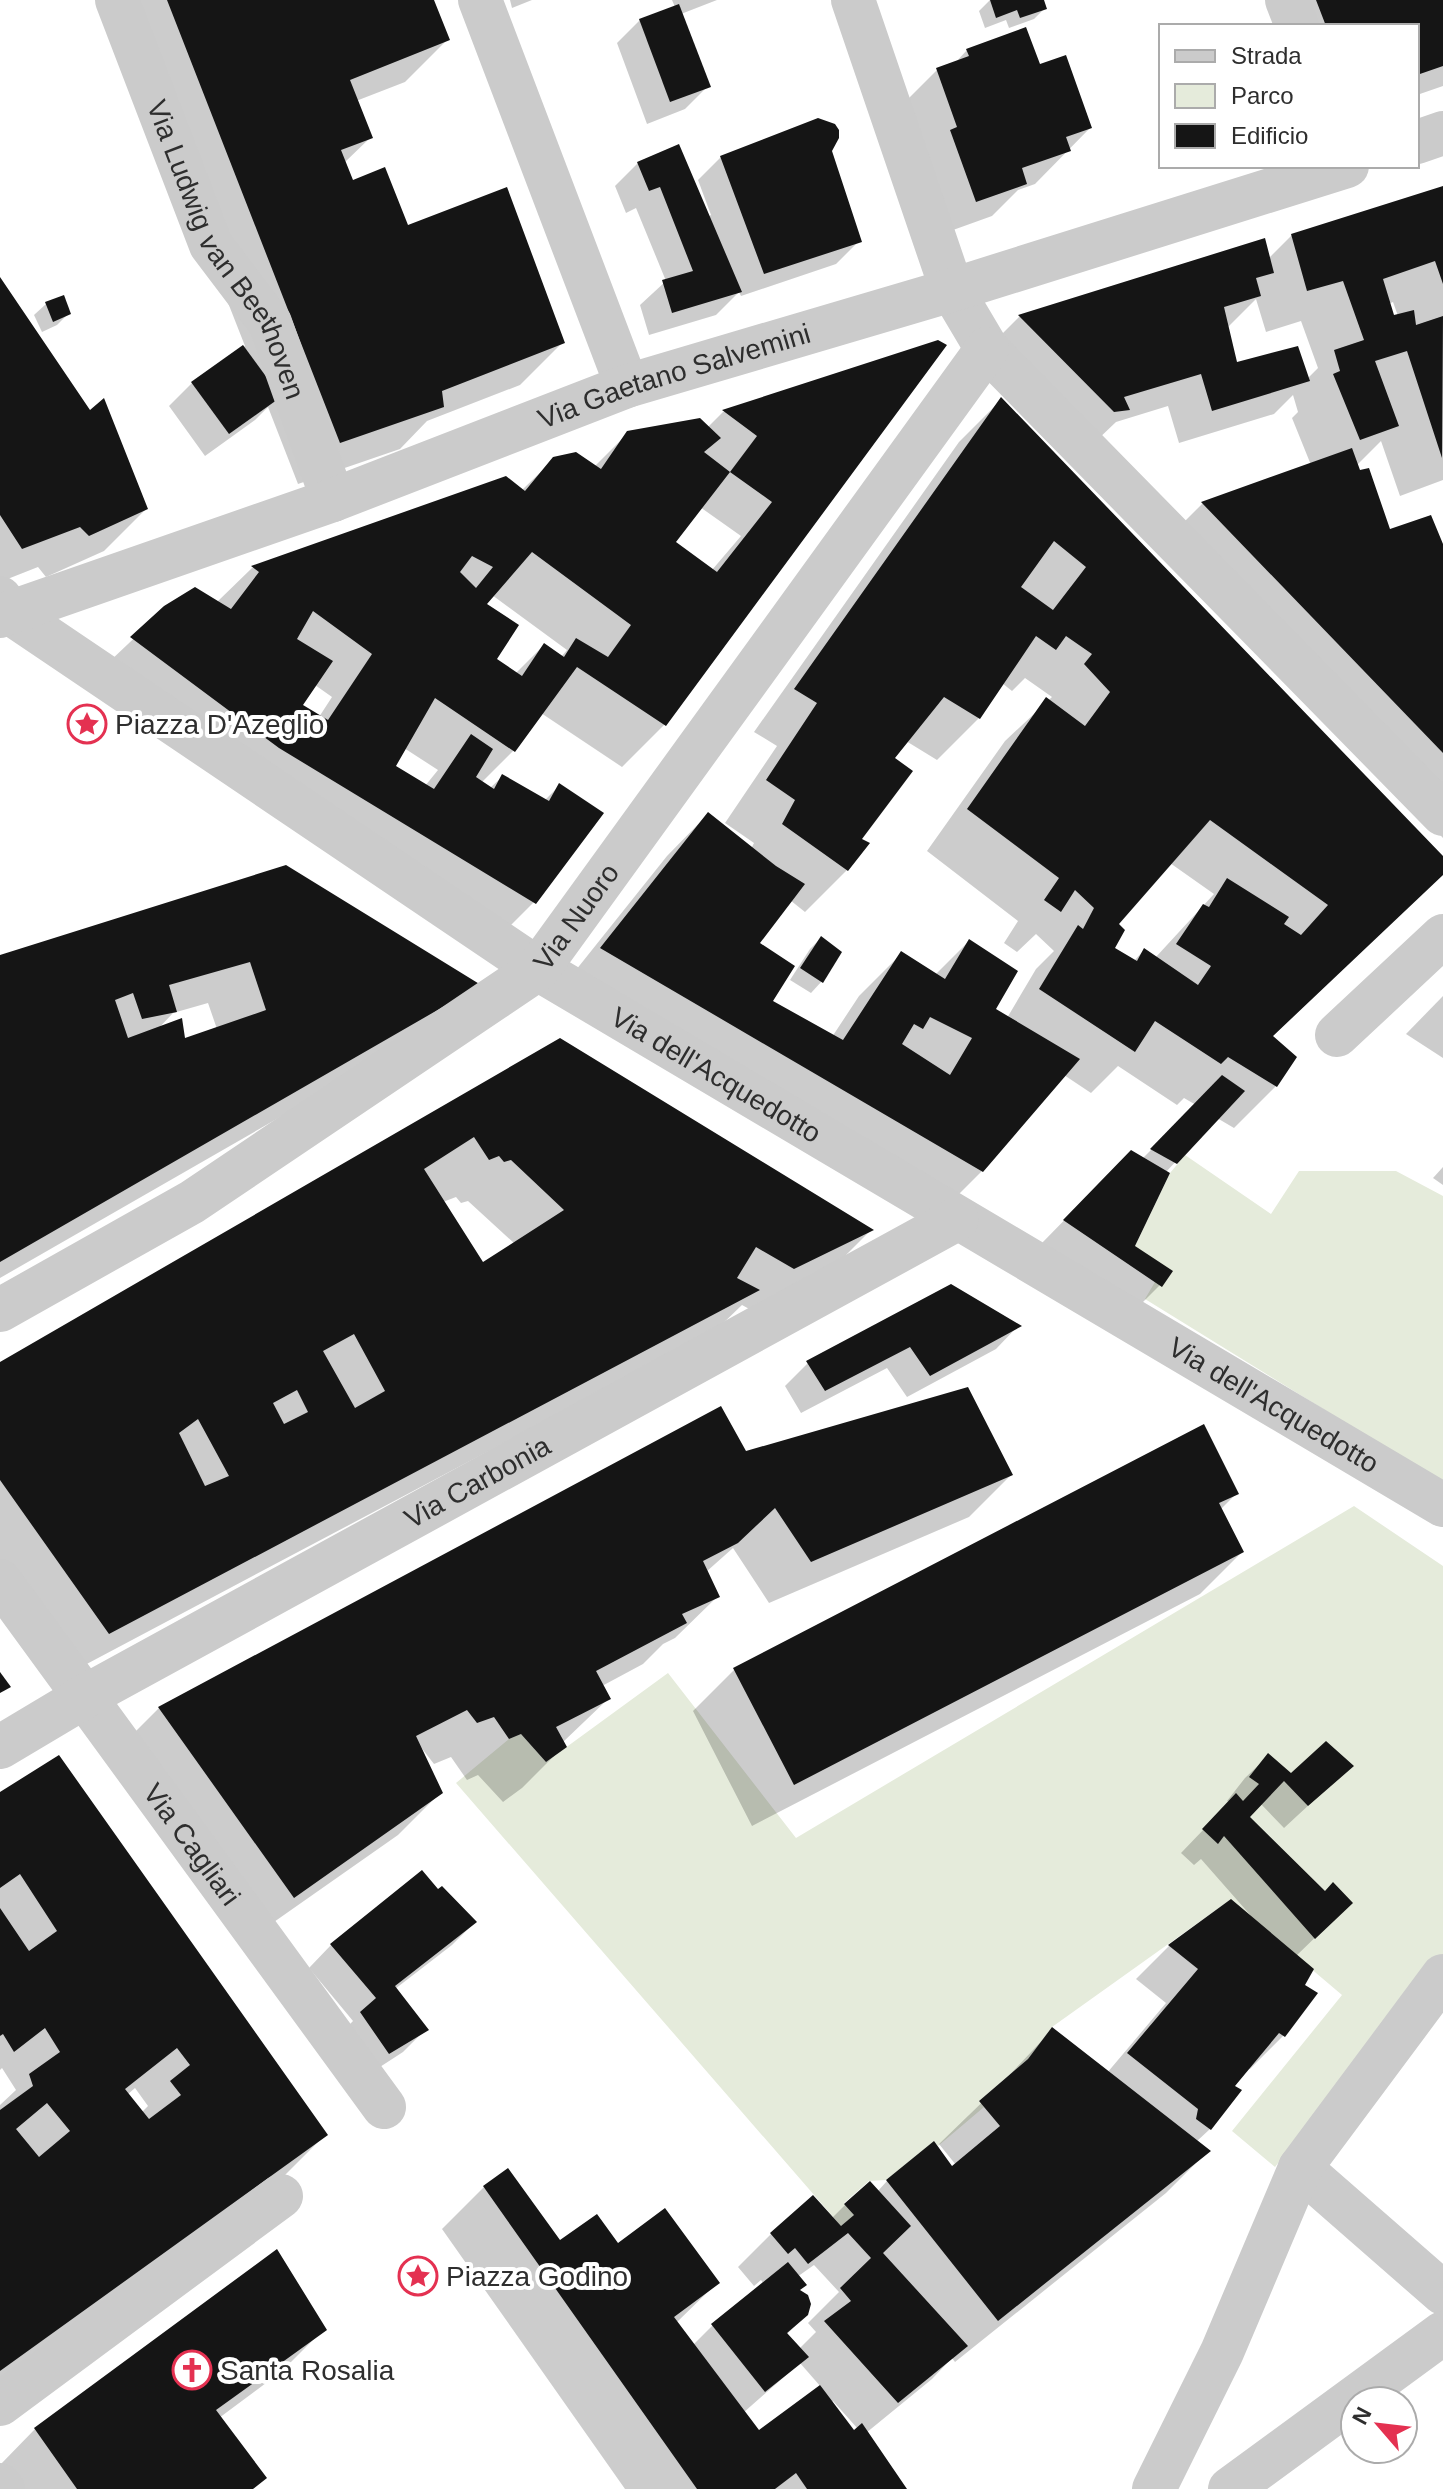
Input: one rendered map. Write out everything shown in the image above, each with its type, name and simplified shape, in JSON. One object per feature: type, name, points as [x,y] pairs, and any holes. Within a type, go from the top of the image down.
[{"type":"street","name":"Via Ludwig van Beethoven","points":[[117,0],[211,245],[270,323],[333,500]]},
{"type":"street","points":[[480,0],[627,386]]},
{"type":"street","points":[[853,0],[952,290],[987,349],[1443,814]]},
{"type":"street","points":[[1287,0],[1296,24]]},
{"type":"street","points":[[1419,141],[1443,133]]},
{"type":"street","name":"Via Gaetano Salvemini","points":[[3,608],[333,500],[627,386],[952,290],[1341,168]]},
{"type":"street","name":"Via Nuoro","points":[[0,1310],[192,1202],[538,969],[987,349]]},
{"type":"street","name":"Via dell'Acquedotto","points":[[3,608],[538,969],[1443,1505]]},
{"type":"street","points":[[1337,1035],[1443,936]]},
{"type":"street","name":"Via Carbonia","points":[[0,1747],[84,1697],[957,1219]]},
{"type":"street","name":"Via Cagliari","points":[[0,1581],[384,2107]]},
{"type":"street","points":[[1154,2489],[1222,2352],[1300,2168],[1443,1976]]},
{"type":"street","points":[[1300,2168],[1443,2293]]},
{"type":"street","points":[[0,2404],[281,2196]]},
{"type":"street","points":[[1230,2489],[1443,2333]]},
{"type":"green space","points":[[1185,1155],[1271,1214],[1299,1171],[1396,1171],[1443,1196],[1443,1483],[1145,1299],[1155,1282],[1135,1246],[1170,1173]]},
{"type":"green space","points":[[1354,1506],[1443,1566],[1443,1954],[1275,2167],[1232,2131],[1342,1995],[1230,1900],[1052,2027],[1028,2059],[979,2101],[984,2107],[938,2146],[934,2142],[886,2180],[869,2181],[844,2203],[854,2215],[841,2226],[456,1783],[509,1739],[521,1734],[546,1762],[668,1673],[796,1838]]},
{"type":"building","points":[[167,0],[434,0],[450,40],[350,80],[373,138],[341,150],[353,180],[385,167],[408,225],[507,187],[565,343],[442,391],[444,407],[340,443]]},
{"type":"building","points":[[990,0],[1044,0],[1047,9],[1020,18],[1017,10],[996,18]]},
{"type":"building","points":[[1316,0],[1443,0],[1443,66],[1419,74],[1419,24],[1325,24]]},
{"type":"building","points":[[679,4],[711,87],[670,102],[639,19]]},
{"type":"building","points":[[1026,27],[1040,64],[1066,55],[1092,128],[1066,137],[1071,151],[1022,168],[1027,184],[976,202],[950,130],[957,127],[936,68],[969,56],[966,49]]},
{"type":"building","points":[[818,118],[835,124],[839,130],[839,138],[832,151],[862,242],[764,274],[720,156]]},
{"type":"building","points":[[679,144],[742,292],[672,313],[662,280],[693,271],[660,187],[649,191],[637,162]]},
{"type":"building","points":[[1443,186],[1443,284],[1435,261],[1383,279],[1394,315],[1414,310],[1416,325],[1443,316],[1442,458],[1407,351],[1375,361],[1399,426],[1360,440],[1333,374],[1340,371],[1334,350],[1364,340],[1343,281],[1307,291],[1291,234]]},
{"type":"building","points":[[1265,238],[1274,273],[1256,278],[1261,296],[1224,307],[1237,362],[1298,346],[1310,381],[1212,411],[1201,374],[1124,397],[1130,410],[1114,412],[1018,315]]},
{"type":"building","points":[[0,277],[90,410],[104,398],[148,509],[89,536],[80,527],[22,549],[0,515]]},
{"type":"building","points":[[64,295],[71,314],[53,322],[45,302]]},
{"type":"building","points":[[938,340],[947,345],[666,726],[577,667],[515,752],[435,698],[396,766],[434,789],[471,734],[493,749],[476,777],[494,789],[502,774],[549,801],[559,783],[604,813],[536,904],[279,748],[130,637],[164,606],[195,587],[231,609],[259,572],[251,566],[506,476],[525,491],[553,457],[576,452],[601,469],[627,431],[700,418],[721,438],[704,452],[730,472],[757,436],[722,410]],"holes":[[[730,472],[772,502],[717,572],[676,542]],[[532,552],[631,625],[608,657],[576,638],[564,657],[544,643],[522,676],[497,659],[519,625],[487,604]],[[472,556],[493,567],[476,588],[460,572]],[[313,611],[372,654],[328,720],[303,705],[333,661],[297,639]]]},
{"type":"building","points":[[243,345],[281,397],[229,434],[191,382]]},
{"type":"building","points":[[1001,397],[1443,856],[1443,875],[1273,1036],[1297,1057],[1277,1087],[1228,1057],[1221,1064],[1155,1021],[1135,1052],[1039,989],[1078,925],[1083,929],[1094,908],[1075,890],[1061,912],[1044,900],[1059,878],[967,809],[1046,697],[1085,726],[1110,692],[1084,664],[1092,654],[1066,636],[1056,650],[1036,636],[980,719],[944,697],[895,758],[913,771],[862,839],[870,843],[848,871],[782,824],[795,800],[766,780],[817,703],[794,689]],"holes":[[[1054,541],[1086,567],[1053,610],[1021,587]],[[1210,820],[1328,905],[1301,935],[1284,924],[1289,917],[1227,878],[1209,907],[1203,904],[1176,944],[1211,966],[1198,985],[1144,948],[1137,961],[1115,948],[1125,930],[1119,924]]]},
{"type":"building","points":[[1352,448],[1360,470],[1369,468],[1390,529],[1431,515],[1443,544],[1443,753],[1201,502]]},
{"type":"building","points":[[708,812],[776,866],[805,884],[760,943],[795,966],[773,1001],[843,1040],[901,951],[945,979],[969,939],[1018,971],[996,1009],[1080,1059],[983,1172],[600,948]],"holes":[[[930,1017],[972,1038],[950,1075],[902,1044],[914,1024],[923,1029]]]},
{"type":"building","points":[[286,865],[481,985],[0,1262],[0,955]],"holes":[[[250,962],[266,1010],[185,1038],[182,1018],[128,1038],[115,1000],[133,993],[142,1019],[177,1012],[169,985]]]},
{"type":"building","points":[[821,936],[842,952],[823,983],[800,968]]},
{"type":"building","points":[[560,1038],[874,1230],[794,1269],[756,1247],[737,1278],[760,1290],[109,1634],[0,1480],[0,1362]],"holes":[[[474,1137],[489,1160],[499,1156],[504,1162],[511,1160],[564,1210],[483,1262],[424,1169]],[[354,1334],[385,1391],[355,1408],[323,1351]],[[297,1390],[308,1412],[284,1424],[273,1403]],[[198,1419],[229,1476],[205,1486],[179,1433]]]},
{"type":"building","points":[[1222,1075],[1245,1091],[1177,1164],[1150,1149]]},
{"type":"building","points":[[1131,1150],[1170,1173],[1135,1246],[1173,1271],[1162,1287],[1063,1220]]},
{"type":"building","points":[[951,1284],[1022,1326],[930,1376],[910,1347],[825,1391],[806,1361]]},
{"type":"building","points":[[968,1387],[1013,1475],[811,1562],[775,1508],[738,1543],[703,1561],[720,1597],[682,1614],[687,1623],[596,1671],[611,1699],[556,1727],[567,1747],[546,1762],[521,1734],[509,1739],[494,1717],[477,1723],[467,1710],[416,1736],[443,1793],[294,1898],[158,1707],[721,1406],[746,1451]]},
{"type":"building","points":[[1204,1424],[1239,1494],[1219,1503],[1244,1552],[794,1785],[733,1668]]},
{"type":"building","points":[[0,1672],[11,1687],[0,1693]]},
{"type":"building","points":[[1326,1741],[1354,1766],[1308,1806],[1284,1781],[1250,1817],[1325,1891],[1333,1882],[1353,1903],[1315,1939],[1224,1836],[1218,1844],[1202,1829],[1236,1793],[1243,1801],[1259,1784],[1249,1777],[1268,1753],[1291,1773]]},
{"type":"building","points":[[59,1755],[328,2135],[0,2371],[0,2110],[33,2086],[29,2074],[60,2052],[45,2028],[14,2052],[3,2034],[0,2036],[0,1908],[29,1951],[57,1931],[20,1874],[0,1888],[0,1792]],"holes":[[[177,2048],[190,2065],[170,2081],[181,2095],[149,2119],[125,2089]],[[47,2103],[70,2131],[39,2157],[16,2129]]]},
{"type":"building","points":[[422,1870],[438,1889],[442,1886],[477,1922],[395,1986],[429,2030],[389,2054],[360,2012],[376,1998],[330,1944]]},
{"type":"building","points":[[1231,1899],[1314,1969],[1305,1985],[1318,1993],[1285,2037],[1279,2033],[1235,2086],[1242,2090],[1211,2130],[1196,2119],[1198,2109],[1127,2053],[1198,1969],[1168,1945]]},
{"type":"building","points":[[1052,2027],[1211,2151],[998,2321],[886,2180],[934,2141],[952,2166],[1000,2126],[979,2101],[1028,2059]]},
{"type":"building","points":[[508,2168],[560,2240],[597,2214],[618,2243],[665,2208],[720,2283],[674,2317],[759,2430],[820,2385],[854,2430],[862,2423],[907,2489],[807,2489],[796,2473],[775,2489],[697,2489],[483,2186]]},
{"type":"building","points":[[870,2181],[911,2226],[883,2253],[968,2346],[898,2403],[824,2321],[851,2301],[840,2288],[871,2258],[848,2233],[808,2264],[795,2248],[788,2254],[770,2233],[813,2195],[841,2226],[854,2215],[844,2204]]},
{"type":"building","name":"Santa Rosalia","points":[[277,2249],[327,2330],[216,2410],[267,2478],[253,2489],[77,2489],[34,2428]]},
{"type":"building","points":[[788,2262],[807,2285],[800,2290],[808,2295],[811,2304],[808,2315],[787,2333],[809,2357],[765,2392],[711,2324]]},
{"type":"place","name":"Piazza D'Azeglio","points":[[87,724]]},
{"type":"place","name":"Piazza Godino","points":[[418,2276]]},
{"type":"place","name":"Santa Rosalia","points":[[192,2370]]}]
